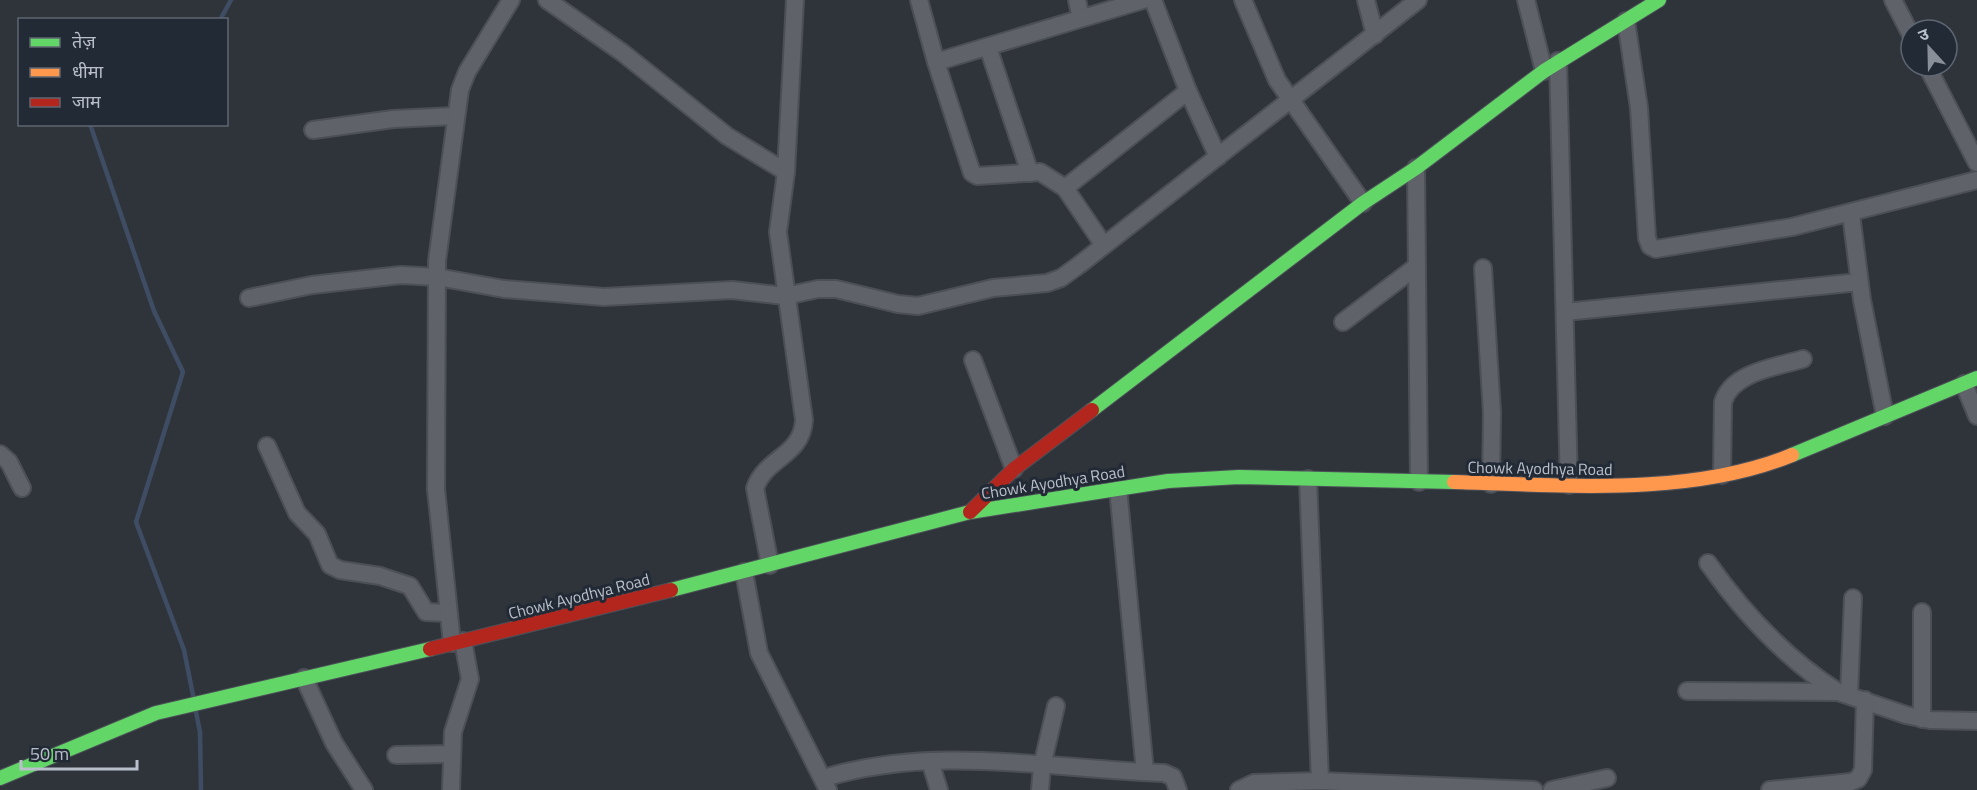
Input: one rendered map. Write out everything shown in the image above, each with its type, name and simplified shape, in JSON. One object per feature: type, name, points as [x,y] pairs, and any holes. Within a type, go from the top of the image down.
[{"type":"main road","points":[[970,512],[1014,469],[1363,203],[1416,168],[1558,61],[1659,0]]},
{"type":"main road","name":"Chowk Ayodhya Road","points":[[0,778],[156,713],[744,572],[970,512],[1118,488],[1204,479],[1308,478],[1569,485],[1659,483],[1722,475],[1784,458],[1970,381]]},
{"type":"street","points":[[451,790],[453,732],[470,679],[448,613],[436,489],[437,277],[460,90],[467,72],[511,0]]},
{"type":"street","points":[[547,0],[622,53],[727,136],[786,172]]},
{"type":"street","points":[[770,565],[755,488],[759,477],[797,445],[803,433],[804,420],[785,296],[778,232],[786,172],[795,0]]},
{"type":"street","points":[[919,0],[936,62],[972,173],[977,176],[1040,172],[1065,188],[1103,244]]},
{"type":"street","points":[[1077,0],[1081,18]]},
{"type":"street","points":[[936,62],[1143,0]]},
{"type":"street","points":[[1153,0],[1188,91],[1218,157]]},
{"type":"street","points":[[1243,0],[1277,80],[1363,203]]},
{"type":"street","points":[[1366,0],[1375,35]]},
{"type":"street","points":[[249,298],[312,285],[401,275],[437,277],[504,289],[604,297],[732,290],[785,296],[818,289],[836,289],[897,304],[918,306],[993,288],[1054,281],[1079,266],[1103,244],[1293,100],[1418,0]]},
{"type":"street","points":[[1527,0],[1544,71]]},
{"type":"street","points":[[1893,0],[1902,18]]},
{"type":"street","points":[[1626,21],[1639,108],[1647,238],[1650,246],[1656,249],[1792,227],[1851,214],[1977,180]]},
{"type":"street","points":[[988,46],[1030,172]]},
{"type":"street","points":[[1558,61],[1569,485]]},
{"type":"street","points":[[1933,78],[1977,163]]},
{"type":"street","points":[[1065,188],[1188,91]]},
{"type":"street","points":[[313,130],[393,119],[455,116]]},
{"type":"street","points":[[1416,168],[1419,482]]},
{"type":"street","points":[[1851,214],[1859,282],[1884,416]]},
{"type":"street","points":[[1343,322],[1417,266]]},
{"type":"street","points":[[1484,268],[1492,413],[1491,484]]},
{"type":"street","points":[[1565,312],[1859,282]]},
{"type":"street","points":[[1722,475],[1723,402],[1726,392],[1739,381],[1755,374],[1803,359]]},
{"type":"street","points":[[973,360],[1014,469]]},
{"type":"street","points":[[1970,381],[1977,416]]},
{"type":"street","points":[[267,446],[291,502],[302,521],[317,534],[330,565],[340,570],[405,583],[415,590],[426,612],[448,613]]},
{"type":"street","points":[[0,454],[9,462],[21,488]]},
{"type":"street","points":[[1308,478],[1320,781]]},
{"type":"street","points":[[1118,488],[1145,772]]},
{"type":"street","points":[[1708,563],[1749,618],[1795,662],[1850,696],[1922,719],[1977,721]]},
{"type":"street","points":[[744,572],[759,653],[826,784],[885,763],[996,761],[1164,773],[1173,777],[1178,790]]},
{"type":"street","points":[[1770,790],[1851,782],[1858,779],[1863,770],[1850,696],[1853,598]]},
{"type":"street","points":[[1922,612],[1922,719]]},
{"type":"street","points":[[304,678],[334,742],[364,790]]},
{"type":"street","points":[[1687,691],[1850,696]]},
{"type":"street","points":[[1040,790],[1042,766],[1056,706]]},
{"type":"street","points":[[396,755],[451,754]]},
{"type":"street","points":[[930,761],[939,790]]},
{"type":"street","points":[[1552,790],[1607,778]]},
{"type":"street","points":[[1239,790],[1254,783],[1320,781],[1534,790]]},
{"type":"waterway","points":[[221,18],[231,0]]},
{"type":"waterway","points":[[91,126],[154,311],[183,372],[136,522],[184,650],[193,695]]},
{"type":"waterway","points":[[196,712],[200,732],[201,790]]},
{"type":"traffic: fast","points":[[1092,410],[1363,203],[1416,168],[1544,71],[1659,0]]},
{"type":"traffic: fast","points":[[1792,455],[1977,378]]},
{"type":"traffic: fast","points":[[671,590],[970,512],[1168,481],[1239,477],[1454,482]]},
{"type":"traffic: fast","points":[[0,778],[156,713],[430,649]]},
{"type":"traffic: slow","points":[[1454,482],[1582,486],[1669,483],[1753,468],[1792,455]]},
{"type":"traffic: jam","points":[[970,512],[1014,469],[1092,410]]},
{"type":"traffic: jam","points":[[430,649],[671,590]]}]
